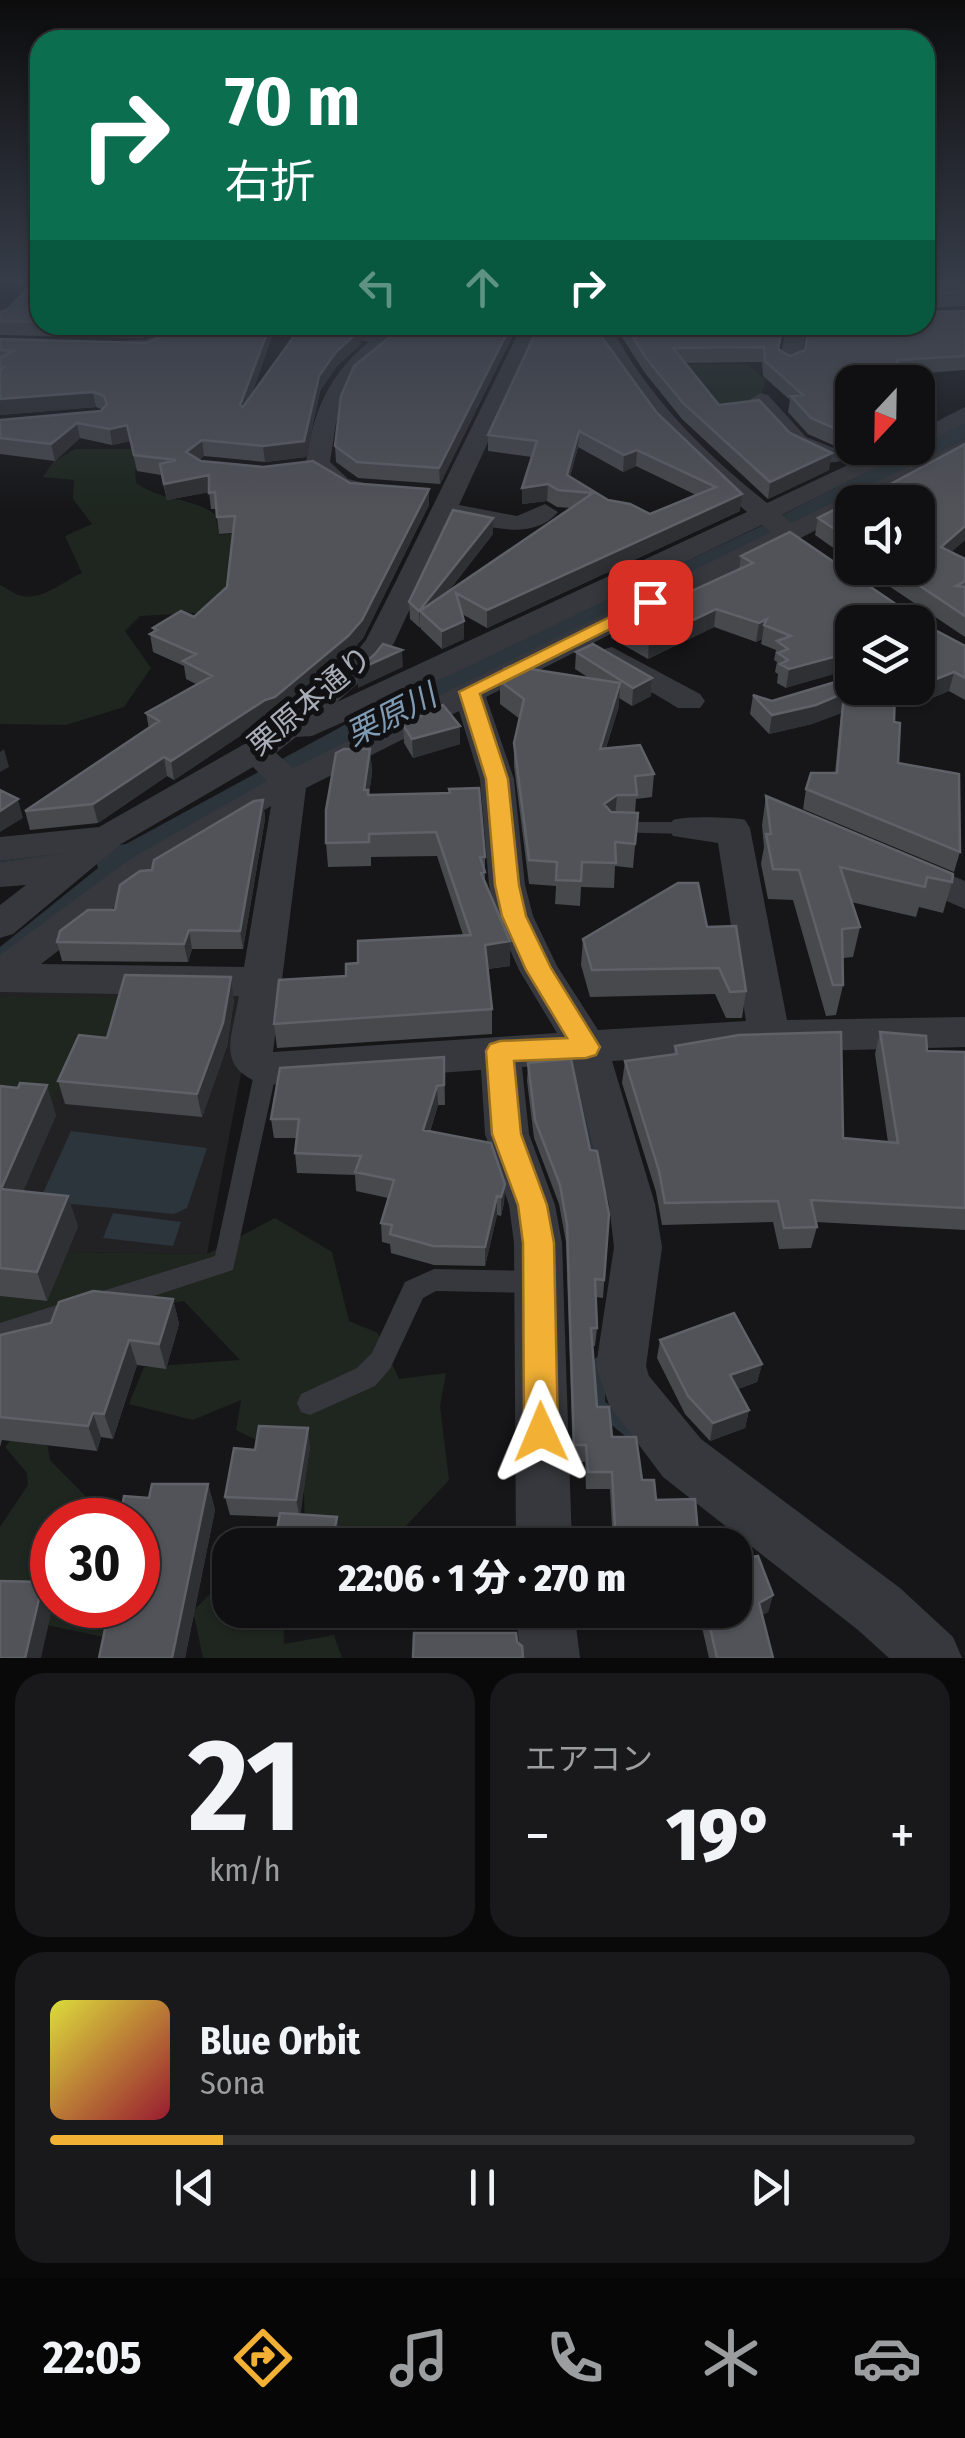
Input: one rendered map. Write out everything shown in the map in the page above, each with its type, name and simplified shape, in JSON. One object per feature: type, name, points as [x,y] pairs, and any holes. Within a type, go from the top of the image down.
[{"type":"street","points":[[368,356],[342,376],[311,467],[351,489],[385,491]]},
{"type":"street","name":"栗原本通り","points":[[0,926],[104,840],[274,763],[379,643],[517,356]]},
{"type":"street","points":[[621,356],[662,416],[698,456],[783,529]]},
{"type":"street","points":[[790,362],[791,356]]},
{"type":"street","points":[[760,400],[798,442],[859,469]]},
{"type":"street","points":[[935,431],[965,414]]},
{"type":"street","points":[[0,977],[274,763],[965,446]]},
{"type":"street","points":[[274,763],[469,692],[510,653],[580,637],[783,529],[867,465]]},
{"type":"street","points":[[418,493],[520,524],[545,512]]},
{"type":"street","points":[[580,637],[689,701]]},
{"type":"street","points":[[469,692],[497,779],[507,885],[514,916],[539,970],[586,1047],[632,1204],[638,1246],[621,1366],[628,1388],[682,1458],[878,1609],[932,1658]]},
{"type":"street","points":[[274,763],[262,982],[250,1058],[266,1069],[770,1035],[965,1032]]},
{"type":"street","points":[[685,828],[733,830],[770,1035]]},
{"type":"street","points":[[0,849],[104,840]]},
{"type":"street","points":[[878,857],[965,896]]},
{"type":"street","points":[[0,875],[70,868]]},
{"type":"street","points":[[0,977],[262,982]]},
{"type":"street","points":[[500,1051],[507,1134],[532,1205],[538,1243],[544,1528]]},
{"type":"street","points":[[547,1628],[550,1658]]},
{"type":"lane","points":[[615,828],[685,828]]},
{"type":"lane","points":[[0,1334],[226,1263],[266,1069]]},
{"type":"lane","points":[[310,1403],[366,1377],[381,1362],[414,1290],[434,1280],[538,1282]]},
{"type":"shaded area","points":[[675,364],[747,364],[766,380],[754,413],[722,418]]},
{"type":"shaded area","points":[[75,449],[138,449],[152,460],[135,469],[136,483],[215,514],[219,535],[261,531],[236,549],[223,597],[197,613],[140,616],[125,631],[151,668],[124,707],[66,725],[0,724],[0,585],[30,596],[46,593],[82,573],[65,536],[92,524],[73,499],[74,480],[43,477],[53,462]]},
{"type":"shaded area","points":[[0,987],[239,987],[243,1063],[207,1254],[67,1252],[47,1301],[0,1296]]},
{"type":"shaded area","points":[[0,997],[126,997],[111,1048],[80,1048],[50,1105],[0,1101]]},
{"type":"shaded area","points":[[275,1218],[332,1252],[349,1321],[378,1333],[399,1379],[446,1373],[440,1406],[449,1480],[404,1528],[305,1528],[303,1463],[236,1430],[241,1400],[193,1420],[129,1404],[144,1367],[240,1360],[184,1301],[97,1318],[0,1372],[0,1296],[47,1301],[67,1252],[207,1254]]},
{"type":"shaded area","points":[[42,1413],[50,1460],[87,1498],[30,1498],[30,1621],[0,1615],[0,1527],[28,1485],[27,1473],[5,1447],[24,1424]]},
{"type":"shaded area","points":[[212,1592],[212,1628],[284,1628],[284,1644],[334,1635],[342,1658],[203,1658],[193,1611]]},
{"type":"shaded area","points":[[61,1628],[116,1628],[108,1638]]},
{"type":"water","points":[[965,421],[965,439],[935,454],[935,436]]},
{"type":"water","points":[[880,465],[912,465],[871,485],[841,485]]},
{"type":"water","name":"栗原川","points":[[835,488],[835,503],[290,770],[0,960],[0,947],[98,868],[96,862],[0,872],[0,861],[126,844],[370,711]]},
{"type":"water","points":[[71,1131],[207,1148],[187,1208],[174,1214],[51,1202],[43,1193]]},
{"type":"water","points":[[113,1213],[181,1222],[173,1246],[103,1238]]},
{"type":"building","points":[[258,356],[240,405],[243,407],[279,356],[333,356],[319,376],[304,441],[263,446],[202,440],[186,452],[201,461],[263,467],[313,461],[350,483],[429,489],[362,620],[348,636],[275,697],[171,761],[164,757],[93,804],[25,811],[159,721],[146,713],[212,676],[183,661],[196,654],[150,634],[157,630],[153,628],[181,611],[194,617],[227,587],[235,516],[217,517],[215,492],[209,493],[209,475],[164,484],[160,464],[176,460],[134,455],[127,425],[110,429],[77,423],[51,444],[0,438],[0,420],[101,411],[107,404],[104,396],[93,392],[0,399],[0,370],[4,367],[0,366],[0,358]]},
{"type":"building","points":[[366,356],[495,356],[439,468],[357,462],[335,446],[341,396],[354,366]]},
{"type":"building","points":[[524,356],[616,356],[657,413],[742,494],[487,610],[456,593],[464,621],[442,631],[420,611],[593,493],[558,490],[548,484],[522,488],[537,441],[488,435]],"holes":[[[579,431],[624,455],[637,450],[716,487],[650,514],[630,504],[608,500],[567,475]]]},
{"type":"building","points":[[645,356],[680,356],[719,405],[759,400],[790,433],[832,453],[770,482],[683,403]]},
{"type":"building","points":[[765,356],[959,356],[897,360],[898,365],[835,365],[835,429],[811,418],[791,396],[803,395],[765,361]]},
{"type":"building","points":[[965,444],[965,526],[941,547],[965,559],[965,581],[956,586],[965,587],[965,616],[918,585],[935,585],[935,485],[889,485],[926,465],[935,465],[935,460]]},
{"type":"building","points":[[835,509],[835,530],[818,518]]},
{"type":"building","points":[[453,510],[493,518],[419,611],[409,602]]},
{"type":"building","points":[[790,532],[835,563],[835,585],[868,585],[897,605],[835,605],[835,657],[789,669],[780,664],[788,660],[778,653],[788,649],[777,641],[791,636],[764,625],[767,619],[759,623],[716,609],[649,641],[612,620],[681,586],[692,591],[753,563],[741,556]]},
{"type":"building","points":[[935,630],[965,646],[965,678],[954,672],[935,679]]},
{"type":"building","points":[[383,644],[402,650],[357,670],[375,654]]},
{"type":"building","points":[[593,644],[652,678],[633,688],[576,652]]},
{"type":"building","points":[[511,666],[620,683],[600,749],[640,745],[654,774],[635,776],[637,795],[617,795],[604,804],[611,812],[638,813],[635,844],[615,842],[616,863],[582,862],[581,881],[556,880],[557,862],[529,860],[514,743],[524,699],[500,681],[504,669]]},
{"type":"building","points":[[835,682],[835,697],[772,715],[753,695],[772,701]]},
{"type":"building","points":[[443,705],[460,726],[412,739],[403,725]]},
{"type":"building","points":[[843,705],[894,705],[894,722],[900,723],[898,763],[959,774],[960,852],[806,789],[811,773],[837,773]]},
{"type":"building","points":[[344,749],[370,749],[364,790],[368,790],[368,795],[450,793],[449,789],[479,788],[485,857],[480,857],[485,872],[481,873],[510,941],[485,945],[492,1009],[274,1024],[279,980],[346,976],[346,964],[358,963],[358,941],[471,935],[436,832],[369,834],[369,842],[326,843],[326,810],[336,753]]},
{"type":"building","points":[[0,790],[18,799],[0,811]]},
{"type":"building","points":[[766,796],[953,874],[952,882],[927,877],[925,887],[840,867],[860,927],[842,929],[843,985],[833,985],[799,870],[773,869],[766,834],[771,834]]},
{"type":"building","points":[[263,800],[240,931],[189,930],[184,944],[57,942],[60,931],[88,910],[115,910],[120,885],[140,871],[152,870],[154,860],[254,801]]},
{"type":"building","points":[[678,883],[698,883],[707,927],[736,926],[746,991],[730,992],[719,968],[592,970],[583,939]]},
{"type":"building","points":[[125,975],[231,977],[223,1023],[197,1094],[58,1081],[79,1035],[107,1038]]},
{"type":"building","points":[[841,1032],[843,1138],[898,1143],[880,1032],[926,1036],[927,1051],[965,1052],[965,1208],[811,1200],[817,1227],[784,1228],[778,1201],[665,1203],[625,1061],[677,1054],[675,1046],[739,1035]]},
{"type":"building","points":[[444,1057],[444,1085],[437,1086],[423,1130],[491,1143],[505,1184],[501,1197],[497,1196],[485,1247],[433,1246],[390,1234],[392,1225],[381,1223],[394,1180],[355,1172],[361,1156],[295,1153],[299,1119],[271,1119],[280,1068]]},
{"type":"building","points":[[571,1059],[590,1150],[597,1151],[609,1214],[604,1280],[595,1279],[597,1328],[591,1328],[597,1407],[609,1407],[612,1437],[636,1437],[642,1480],[654,1480],[656,1500],[695,1499],[698,1528],[615,1528],[612,1472],[588,1472],[586,1445],[574,1445],[567,1224],[560,1185],[535,1120],[528,1063]]},
{"type":"building","points":[[20,1083],[47,1085],[1,1189],[68,1196],[37,1272],[0,1268],[0,1086],[18,1088]]},
{"type":"building","points":[[93,1291],[173,1299],[159,1344],[129,1340],[104,1414],[93,1413],[88,1426],[0,1417],[0,1335],[51,1323],[59,1302]]},
{"type":"building","points":[[734,1313],[762,1364],[730,1375],[749,1410],[713,1423],[688,1396],[660,1340]]},
{"type":"building","points":[[259,1426],[308,1428],[296,1500],[225,1497],[234,1448],[255,1450]]},
{"type":"building","points":[[152,1484],[208,1484],[172,1658],[99,1658],[105,1628],[160,1628],[160,1498],[149,1498]]},
{"type":"building","points":[[280,1513],[337,1517],[335,1528],[277,1528]]},
{"type":"building","points":[[758,1556],[773,1595],[759,1603],[773,1658],[717,1658],[710,1628],[752,1628],[752,1557]]},
{"type":"building","points":[[0,1581],[30,1582],[32,1628],[25,1658],[0,1658]]},
{"type":"building","points":[[414,1633],[516,1633],[523,1658],[413,1658]]},
{"type":"waterway","points":[[575,1080],[597,1162]]},
{"type":"waterway","points":[[599,1364],[598,1405],[635,1435]]},
{"type":"route","points":[[541,1432],[538,1243],[532,1205],[507,1134],[500,1088],[500,1051],[586,1047],[539,970],[514,916],[507,885],[497,779],[469,692],[650,602]]}]
